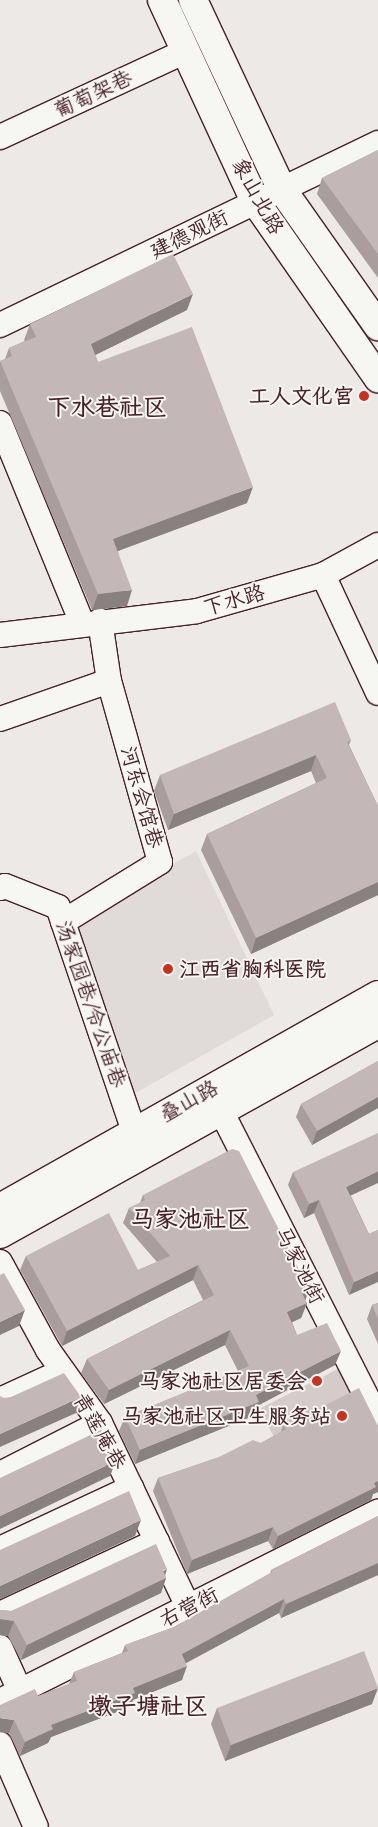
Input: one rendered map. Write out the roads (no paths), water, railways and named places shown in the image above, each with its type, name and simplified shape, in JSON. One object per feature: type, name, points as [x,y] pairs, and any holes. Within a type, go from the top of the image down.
[{"type":"main road","name":"象山北路","points":[[162,0],[256,202],[378,378]]},
{"type":"main road","name":"象山北路","points":[[193,0],[281,188],[378,326]]},
{"type":"main road","name":"叠山路","points":[[0,1208],[378,995]]},
{"type":"main road","name":"叠山路","points":[[0,1234],[378,1024]]},
{"type":"street","name":"葡萄架巷","points":[[0,137],[186,51]]},
{"type":"street","name":"建德观街","points":[[0,325],[256,202],[281,188],[378,143]]},
{"type":"street","points":[[0,423],[91,622]]},
{"type":"street","name":"下水路","points":[[0,635],[91,622],[198,611],[323,574],[378,545]]},
{"type":"street","points":[[323,574],[378,693]]},
{"type":"street","name":"河东会馆巷","points":[[63,922],[160,862],[91,622]]},
{"type":"street","points":[[0,720],[109,680]]},
{"type":"street","name":"汤家园巷/令公庙巷","points":[[0,888],[6,886],[58,907],[134,1131]]},
{"type":"street","name":"马家池街","points":[[221,1111],[370,1382],[378,1419]]},
{"type":"street","name":"青莲庵巷","points":[[0,1262],[48,1350],[100,1423],[188,1607]]},
{"type":"street","points":[[0,1400],[63,1371]]},
{"type":"street","points":[[0,1474],[100,1423]]},
{"type":"street","points":[[0,1550],[131,1488]]},
{"type":"street","name":"右营街","points":[[10,1696],[378,1512]]},
{"type":"street","points":[[0,1614],[157,1541]]},
{"type":"street","points":[[0,1647],[10,1696]]},
{"type":"street","points":[[0,1744],[36,1827]]},
{"type":"place","name":"工人文化宫","points":[[364,396]]},
{"type":"place","name":"江西省胸科医院","points":[[168,969]]},
{"type":"place","name":"马家池社区居委会","points":[[317,1381]]},
{"type":"place","name":"马家池社区卫生服务站","points":[[342,1416]]},
{"type":"district","name":"下水巷社区","points":[[107,408]]},
{"type":"district","name":"马家池社区","points":[[190,1220]]},
{"type":"district","name":"墩子塘社区","points":[[148,1707]]}]
